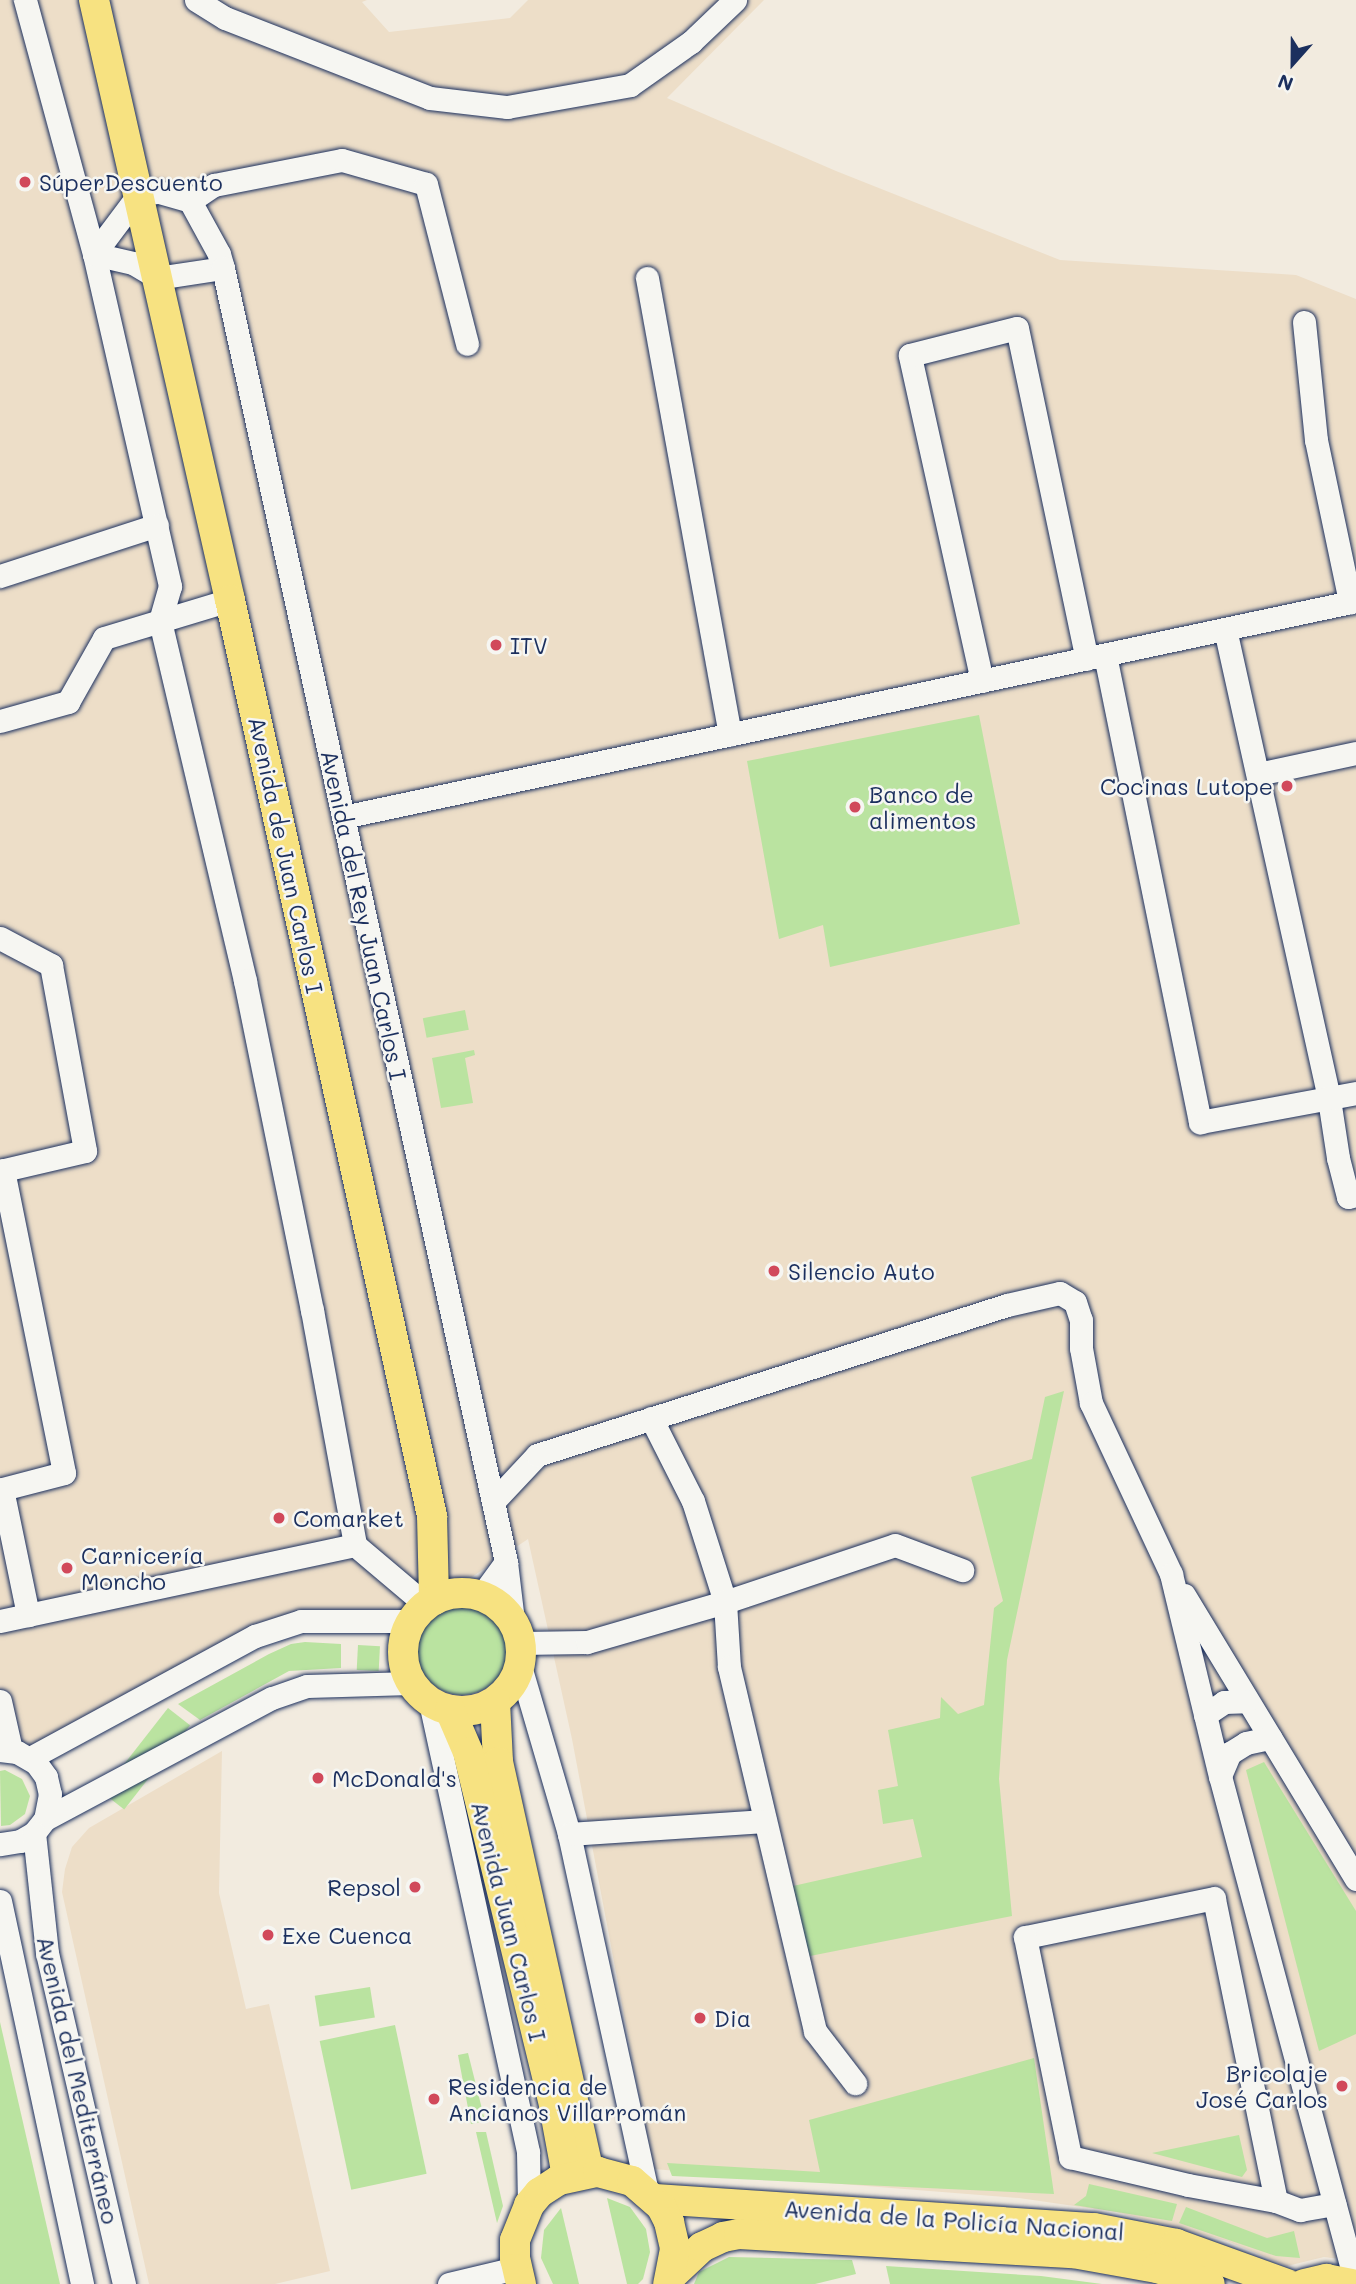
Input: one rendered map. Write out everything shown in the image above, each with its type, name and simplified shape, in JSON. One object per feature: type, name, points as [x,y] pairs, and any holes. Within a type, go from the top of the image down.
[{"type":"main road","name":"Avenida de Juan Carlos I","points":[[94,0],[230,600],[432,1516]]},
{"type":"main road","points":[[432,1516],[473,1594]]},
{"type":"main road","points":[[424,1609],[473,1594],[497,1604],[518,1643],[509,1688],[495,1702],[473,1710],[430,1698],[402,1652],[424,1609],[432,1516]]},
{"type":"main road","name":"Avenida Juan Carlos I","points":[[430,1698],[468,1752],[554,2106],[578,2174]]},
{"type":"main road","name":"Avenida Juan Carlos I","points":[[495,1702],[498,1762],[578,2174]]},
{"type":"main road","points":[[519,2276],[517,2231],[529,2205],[546,2188],[578,2174],[616,2174],[651,2195],[672,2231],[675,2258],[669,2280]]},
{"type":"main road","name":"Avenida de la Policía Nacional","points":[[651,2195],[1104,2230],[1176,2244],[1287,2284]]},
{"type":"main road","name":"Avenida de la Policía Nacional","points":[[669,2280],[702,2247],[723,2236],[739,2234],[1073,2253],[1157,2268],[1210,2284]]},
{"type":"main road","points":[[1304,2284],[1326,2278],[1354,2284]]},
{"type":"street","points":[[25,0],[94,254],[157,525],[170,586],[160,621],[245,981],[309,1296],[355,1545],[424,1609]]},
{"type":"street","points":[[196,0],[225,18],[430,98],[507,107],[630,85],[691,42],[735,0]]},
{"type":"street","points":[[94,254],[139,194],[159,192],[190,201],[214,185],[342,160],[425,184],[467,344]]},
{"type":"street","name":"Avenida del Rey Juan Carlos I","points":[[190,201],[216,247],[223,268],[506,1562],[518,1643],[569,1834],[651,2195]]},
{"type":"street","points":[[94,254],[133,263],[158,278],[223,268]]},
{"type":"street","points":[[647,278],[730,735]]},
{"type":"street","points":[[343,817],[1353,602],[1317,440],[1304,323]]},
{"type":"street","points":[[982,681],[910,355],[1017,328],[1096,657],[1200,1122],[1356,1093]]},
{"type":"street","points":[[0,576],[157,525]]},
{"type":"street","points":[[0,721],[68,702],[104,638],[230,600]]},
{"type":"street","points":[[1226,629],[1348,1197],[1356,1195]]},
{"type":"street","points":[[1258,774],[1356,753]]},
{"type":"street","points":[[0,938],[51,965],[85,1151],[1,1170],[64,1473],[2,1489],[29,1615]]},
{"type":"street","points":[[493,1503],[537,1455],[889,1341],[1007,1305],[1060,1293],[1075,1302],[1081,1320],[1083,1360],[1098,1424],[1171,1574],[1356,1879]]},
{"type":"street","points":[[651,1418],[692,1501],[726,1602],[729,1667],[815,2031],[855,2083]]},
{"type":"street","points":[[0,1621],[355,1545]]},
{"type":"street","points":[[518,1643],[587,1642],[726,1602],[895,1545],[962,1570]]},
{"type":"street","points":[[473,1594],[506,1562]]},
{"type":"street","points":[[1171,1574],[1220,1776],[1354,2284]]},
{"type":"street","points":[[0,1701],[14,1753],[255,1636],[301,1621],[424,1609]]},
{"type":"street","points":[[0,1844],[20,1841],[39,1826],[272,1698],[307,1686],[430,1698],[527,2152],[529,2205]]},
{"type":"street","points":[[1205,1715],[1224,1702],[1247,1701]]},
{"type":"street","points":[[1220,1776],[1230,1753],[1246,1743],[1270,1738]]},
{"type":"street","name":"Avenida del Mediterráneo","points":[[14,1753],[42,1770],[49,1786],[50,1803],[39,1826],[47,1953],[124,2284]]},
{"type":"street","points":[[569,1834],[765,1821]]},
{"type":"street","points":[[1276,2201],[1214,1898],[1025,1937],[1070,2157],[1188,2185],[1276,2201],[1300,2210],[1334,2204]]},
{"type":"street","name":"Avenida del Mediterráneo","points":[[0,1901],[82,2284]]},
{"type":"street","points":[[449,2284],[519,2276]]},
{"type":"shaded area","points":[[0,0],[367,0],[362,2],[389,32],[510,18],[528,0],[764,0],[667,98],[836,171],[1060,260],[1296,275],[1356,299],[1356,2261],[1324,2257],[1287,2266],[1227,2241],[1116,2212],[1019,2198],[653,2169],[572,1739],[528,1539],[417,1614],[312,1621],[22,1753],[0,1701]]},
{"type":"shaded area","points":[[222,1751],[219,1893],[246,2009],[269,2004],[330,2271],[275,2284],[149,2284],[62,1892],[65,1869],[72,1847],[89,1828]]},
{"type":"green space","points":[[979,715],[1020,924],[830,967],[823,925],[779,939],[747,761]]},
{"type":"green space","points":[[465,1010],[469,1030],[427,1038],[423,1018]]},
{"type":"green space","points":[[474,1050],[475,1055],[465,1058],[473,1103],[441,1108],[432,1058]]},
{"type":"green space","points":[[1064,1391],[1007,1660],[999,1779],[1012,1916],[805,1957],[793,1886],[922,1857],[913,1819],[883,1824],[878,1790],[898,1786],[888,1730],[940,1718],[941,1697],[958,1714],[984,1705],[994,1608],[1003,1601],[971,1477],[1032,1459],[1045,1397]]},
{"type":"green space","points":[[462,1605],[479,1608],[494,1618],[504,1633],[507,1650],[504,1667],[494,1682],[479,1692],[462,1695],[445,1692],[430,1682],[420,1667],[417,1650],[420,1633],[430,1618],[445,1608]]},
{"type":"green space","points":[[291,1644],[341,1644],[341,1668],[289,1671],[200,1720],[178,1704],[269,1654]]},
{"type":"green space","points":[[358,1645],[380,1646],[379,1671],[357,1670]]},
{"type":"green space","points":[[168,1708],[190,1725],[124,1810],[102,1792]]},
{"type":"green space","points":[[1264,1762],[1356,1911],[1356,2034],[1319,2051],[1246,1770]]},
{"type":"green space","points":[[5,1770],[22,1779],[30,1796],[25,1814],[10,1825],[1,1826],[0,1771]]},
{"type":"green space","points":[[370,1987],[375,2018],[320,2026],[315,1996]]},
{"type":"green space","points":[[0,2022],[60,2284],[0,2284]]},
{"type":"green space","points":[[395,2025],[427,2174],[351,2190],[320,2041]]},
{"type":"green space","points":[[468,2053],[485,2121],[471,2124],[458,2055]]},
{"type":"green space","points":[[1034,2058],[1054,2194],[672,2176],[667,2163],[820,2172],[809,2120]]},
{"type":"green space","points":[[476,2132],[486,2132],[503,2206],[497,2223]]},
{"type":"green space","points":[[1239,2135],[1247,2170],[1242,2177],[1152,2153]]},
{"type":"green space","points":[[1089,2184],[1177,2204],[1172,2221],[1074,2205],[1086,2196]]},
{"type":"green space","points":[[607,2198],[630,2207],[646,2229],[650,2252],[643,2279],[638,2284],[627,2284]]},
{"type":"green space","points":[[1186,2207],[1267,2238],[1294,2231],[1300,2258],[1276,2256],[1179,2223]]},
{"type":"green space","points":[[561,2208],[579,2284],[553,2284],[541,2258],[544,2230]]},
{"type":"green space","points":[[729,2257],[852,2260],[856,2274],[815,2284],[694,2284],[699,2272]]},
{"type":"green space","points":[[886,2266],[1041,2276],[1102,2284],[890,2284]]},
{"type":"place","name":"SúperDescuento","points":[[25,182]]},
{"type":"place","name":"ITV","points":[[496,645]]},
{"type":"place","name":"Cocinas Lutope","points":[[1287,786]]},
{"type":"place","name":"Banco de alimentos","points":[[855,807]]},
{"type":"place","name":"Silencio Auto","points":[[774,1271]]},
{"type":"place","name":"Comarket","points":[[279,1518]]},
{"type":"place","name":"Carnicería Moncho","points":[[67,1568]]},
{"type":"place","name":"McDonald's","points":[[318,1778]]},
{"type":"place","name":"Repsol","points":[[415,1887]]},
{"type":"place","name":"Exe Cuenca","points":[[268,1935]]},
{"type":"place","name":"Dia","points":[[700,2018]]},
{"type":"place","name":"Bricolaje José Carlos","points":[[1342,2086]]},
{"type":"place","name":"Residencia de Ancianos Villarromán","points":[[434,2099]]}]
